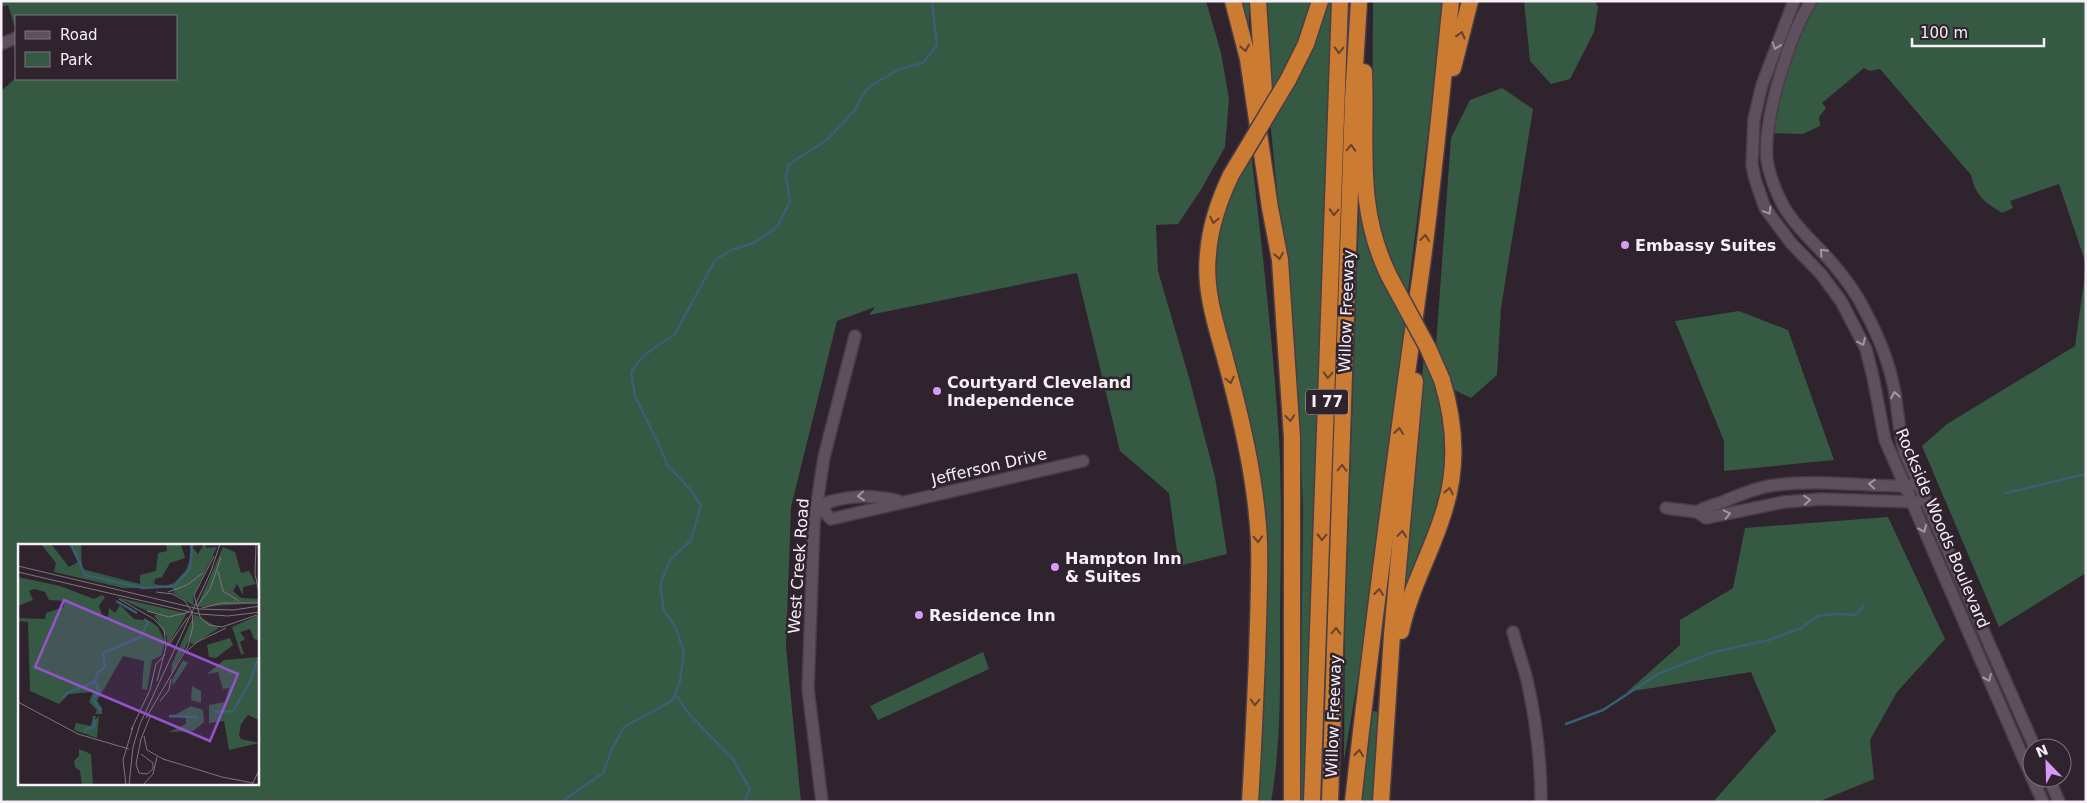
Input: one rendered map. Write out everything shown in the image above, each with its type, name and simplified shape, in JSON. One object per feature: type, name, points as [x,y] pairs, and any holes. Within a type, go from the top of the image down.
[{"type":"highway","points":[[1233,1],[1248,60],[1270,208],[1280,260],[1292,438],[1292,802]]},
{"type":"highway","points":[[1258,1],[1270,171],[1270,208]]},
{"type":"highway","points":[[1250,802],[1259,599],[1258,540],[1247,449],[1226,359],[1212,313],[1207,256],[1221,196],[1231,175],[1288,80],[1306,44],[1320,1]]},
{"type":"highway","name":"Willow Freeway","points":[[1312,802],[1340,1]]},
{"type":"highway","points":[[1352,802],[1402,401],[1419,287],[1440,116],[1451,1]]},
{"type":"highway","points":[[1440,116],[1470,1]]},
{"type":"highway","points":[[1359,6],[1365,92],[1366,200],[1376,247],[1389,276],[1428,348],[1442,380],[1449,401],[1454,444],[1454,464],[1450,492],[1445,510],[1404,615],[1390,688]]},
{"type":"highway","name":"Willow Freeway","points":[[1330,802],[1352,109],[1359,6]]},
{"type":"highway","points":[[1381,802],[1392,635],[1420,326],[1419,287]]},
{"type":"highway","points":[[1281,802],[1292,691]]},
{"type":"street","name":"Rockside Woods Boulevard","points":[[1794,1],[1777,42],[1753,123],[1752,165],[1766,208],[1791,243],[1821,274],[1841,301],[1866,349],[1885,440],[2022,755]]},
{"type":"street","name":"Rockside Woods Boulevard","points":[[1811,1],[1801,19],[1774,99],[1768,128],[1767,161],[1777,194],[1786,210],[1834,265],[1866,312],[1890,375],[1905,452],[2031,738]]},
{"type":"street","points":[[1,44],[15,38]]},
{"type":"street","points":[[1760,96],[1774,99]]},
{"type":"street","name":"West Creek Road","points":[[822,802],[808,689],[814,523],[819,512],[824,457],[855,336]]},
{"type":"street","name":"Jefferson Drive","points":[[903,502],[870,495],[859,496],[828,502],[819,512],[831,519],[1083,461]]},
{"type":"street","points":[[1696,512],[1707,505],[1720,503],[1754,490],[1779,485],[1811,483],[1920,486]]},
{"type":"street","points":[[1754,490],[1759,507]]},
{"type":"street","points":[[1666,508],[1696,512],[1706,518],[1759,507],[1821,498],[1912,503],[1926,500]]},
{"type":"street","points":[[1513,632],[1526,679],[1536,730],[1541,772],[1541,802]]},
{"type":"street","name":"Rockside Woods Boulevard","points":[[2036,788],[2042,802]]},
{"type":"street","points":[[2053,788],[2059,802]]},
{"type":"green space","points":[[1,1],[1206,1],[1221,53],[1229,99],[1225,147],[1202,188],[1178,224],[1156,225],[1158,271],[1190,381],[1215,477],[1227,554],[1179,566],[1169,493],[1120,451],[1077,273],[869,315],[875,307],[837,321],[791,507],[786,647],[801,802],[1,802],[1,91],[15,79],[178,80],[178,15],[15,15],[15,28],[8,5],[1,7]]},
{"type":"green space","points":[[1239,1],[1249,1],[1249,32]]},
{"type":"green space","points":[[1264,1],[1311,1],[1304,29],[1292,59],[1269,95]]},
{"type":"green space","points":[[1324,1],[1331,1],[1306,802],[1300,802],[1303,508],[1301,456],[1293,351],[1270,120]]},
{"type":"green space","points":[[1373,1],[1445,1],[1407,299],[1382,251],[1372,187]]},
{"type":"green space","points":[[1524,1],[1595,1],[1598,7],[1594,32],[1570,79],[1551,84],[1530,61]]},
{"type":"green space","points":[[1815,1],[2086,1],[2086,264],[2059,184],[2010,201],[2013,208],[2002,213],[1991,206],[1979,194],[1971,175],[1880,69],[1870,71],[1864,68],[1822,103],[1826,108],[1819,117],[1820,126],[1803,134],[1772,133],[1794,48]]},
{"type":"green space","points":[[1502,88],[1533,109],[1501,308],[1497,375],[1471,398],[1454,390],[1436,346],[1451,138],[1470,100]]},
{"type":"green space","points":[[1251,152],[1277,402],[1280,460],[1280,708],[1275,778],[1271,802],[1253,802],[1263,598],[1215,297],[1214,248],[1227,196]]},
{"type":"green space","points":[[1360,186],[1405,321],[1360,666],[1344,760],[1345,624]]},
{"type":"green space","points":[[2086,267],[2086,573],[1999,627],[1922,446],[1947,424],[2075,346]]},
{"type":"green space","points":[[1739,311],[1788,330],[1834,460],[1724,471],[1724,441],[1675,321]]},
{"type":"green space","points":[[1424,356],[1440,395],[1449,465],[1429,539],[1402,593]]},
{"type":"green space","points":[[1888,517],[1945,639],[1897,692],[1870,740],[1874,779],[1818,802],[1713,802],[1776,731],[1751,672],[1627,692],[1680,645],[1680,620],[1733,588],[1745,528]]},
{"type":"green space","points":[[983,652],[989,669],[878,720],[870,706]]},
{"type":"green space","points":[[1373,711],[1379,712],[1372,802],[1361,802]]},
{"type":"waterway","points":[[561,802],[603,773],[612,749],[624,727],[672,701],[680,681],[684,652],[675,626],[664,611],[660,585],[670,560],[691,540],[701,505],[689,488],[668,466],[635,396],[631,372],[643,356],[675,334],[715,260],[731,250],[754,243],[778,226],[790,201],[786,176],[789,164],[827,140],[855,110],[861,97],[870,86],[900,69],[923,63],[937,45],[932,1]]},
{"type":"waterway","points":[[2006,493],[2086,474]]},
{"type":"waterway","points":[[1566,724],[1603,710],[1658,674],[1714,652],[1769,640],[1801,628],[1818,616],[1836,614],[1855,615],[1864,606]]},
{"type":"waterway","points":[[675,694],[689,714],[732,758],[750,789],[744,802]]},
{"type":"place","name":"Embassy Suites","points":[[1625,245]]},
{"type":"place","name":"Courtyard Cleveland Independence","points":[[937,391]]},
{"type":"place","name":"Hampton Inn & Suites","points":[[1055,567]]},
{"type":"place","name":"Residence Inn","points":[[919,615]]}]
